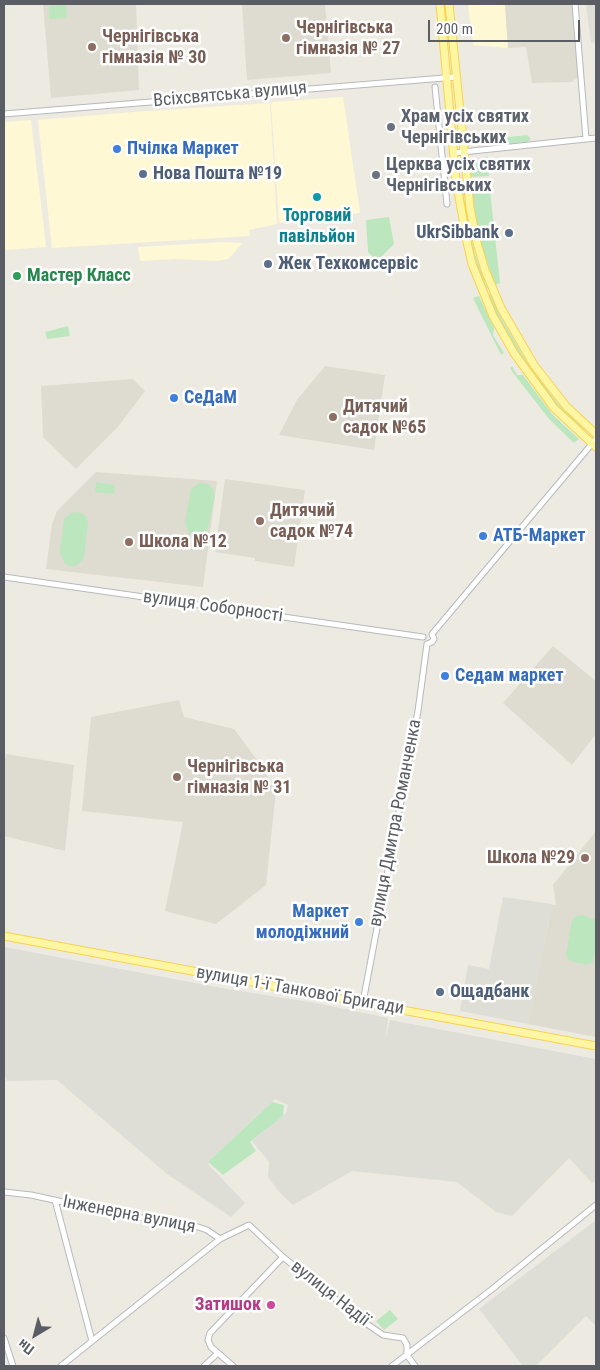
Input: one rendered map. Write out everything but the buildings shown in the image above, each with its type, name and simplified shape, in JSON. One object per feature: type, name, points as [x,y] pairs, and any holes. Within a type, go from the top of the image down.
[{"type":"main road","points":[[440,4],[453,153],[460,206],[477,279],[493,316],[514,353],[540,391],[554,408],[595,443]]},
{"type":"main road","points":[[449,4],[470,208],[485,270],[501,308],[523,348],[546,382],[566,406],[596,434]]},
{"type":"main road","name":"вулиця 1-ї Танкової Бригади","points":[[4,936],[596,1046]]},
{"type":"street","points":[[575,4],[586,139]]},
{"type":"street","name":"Всіхсвятська вулиця","points":[[4,114],[456,77]]},
{"type":"street","points":[[435,87],[440,156],[447,204]]},
{"type":"street","points":[[453,153],[596,138]]},
{"type":"street","points":[[423,637],[427,644],[433,641],[432,634],[595,443]]},
{"type":"street","name":"вулиця Соборності","points":[[4,577],[423,637],[428,632],[432,634]]},
{"type":"street","name":"вулиця Дмитра Романченка","points":[[363,1002],[418,711],[427,644]]},
{"type":"street","name":"Інженерна вулиця","points":[[4,1192],[31,1195],[118,1214],[198,1227],[208,1230],[220,1239],[249,1224]]},
{"type":"street","points":[[55,1200],[92,1340]]},
{"type":"street","points":[[392,1366],[491,1290],[596,1205]]},
{"type":"street","name":"вулиця Надії","points":[[249,1224],[283,1257],[383,1335],[403,1338],[408,1345],[406,1355]]},
{"type":"street","points":[[60,1366],[220,1239]]},
{"type":"street","points":[[233,1366],[212,1347],[208,1340],[210,1332],[283,1257]]},
{"type":"street","points":[[4,1338],[13,1366]]},
{"type":"street","points":[[204,1366],[218,1353]]},
{"type":"street","points":[[406,1355],[415,1366]]},
{"type":"shaded area","name":"Чернігівська гімназія № 30","points":[[43,4],[136,4],[139,90],[51,98]]},
{"type":"shaded area","name":"Чернігівська гімназія № 27","points":[[242,4],[325,4],[331,73],[247,80]]},
{"type":"shaded area","points":[[468,4],[505,4],[508,48],[473,45]]},
{"type":"shaded area","points":[[505,4],[572,4],[578,77],[572,82],[532,83],[526,47],[508,48]]},
{"type":"shaded area","points":[[586,4],[596,4],[596,42],[591,43]]},
{"type":"shaded area","points":[[343,97],[360,213],[279,223],[271,102]]},
{"type":"shaded area","points":[[270,103],[277,224],[249,230],[250,236],[52,248],[38,120]]},
{"type":"shaded area","points":[[31,120],[46,247],[4,250],[4,122]]},
{"type":"shaded area","points":[[223,242],[243,243],[228,259],[216,261],[176,259],[140,261],[138,247]]},
{"type":"shaded area","name":"Дитячий садок №65","points":[[325,366],[385,375],[374,450],[279,435],[297,400]]},
{"type":"shaded area","points":[[133,379],[145,391],[117,428],[76,469],[43,437],[41,386]]},
{"type":"shaded area","name":"Школа №12","points":[[96,472],[217,481],[203,587],[46,569],[52,524],[57,511]]},
{"type":"shaded area","name":"Дитячий садок №74","points":[[225,479],[305,490],[294,567],[255,561],[255,558],[215,552]]},
{"type":"shaded area","points":[[553,646],[596,681],[596,734],[572,765],[503,703]]},
{"type":"shaded area","name":"Чернігівська гімназія № 31","points":[[179,700],[184,717],[234,729],[260,764],[276,790],[266,885],[216,924],[165,911],[183,822],[82,811],[91,717]]},
{"type":"shaded area","points":[[6,754],[74,765],[65,851],[4,836],[4,767]]},
{"type":"shaded area","points":[[596,831],[596,1037],[528,1024],[552,905],[556,905],[553,885]]},
{"type":"shaded area","points":[[503,897],[552,904],[528,1024],[460,1011],[468,965],[489,969]]},
{"type":"shaded area","points":[[4,947],[227,989],[316,1003],[388,1018],[386,1039],[390,1020],[596,1059],[596,1180],[592,1183],[569,1158],[512,1216],[496,1212],[457,1182],[352,1171],[293,1205],[280,1193],[268,1177],[269,1162],[252,1141],[286,1113],[288,1105],[275,1099],[208,1162],[245,1203],[231,1217],[167,1174],[57,1080],[7,1081],[4,1072]]},
{"type":"shaded area","points":[[596,1220],[596,1326],[586,1316],[536,1366],[523,1366],[479,1309]]},
{"type":"green space","points":[[66,5],[67,18],[49,19],[49,6]]},
{"type":"green space","points":[[527,135],[531,139],[527,142],[494,145],[501,138]]},
{"type":"green space","points":[[488,156],[489,176],[470,177],[473,166]]},
{"type":"green space","points":[[489,181],[500,283],[495,285],[477,231],[471,182]]},
{"type":"green space","points":[[460,183],[462,184],[475,254],[487,288],[485,289],[469,240]]},
{"type":"green space","points":[[389,217],[394,244],[381,257],[373,257],[368,252],[366,220]]},
{"type":"green space","points":[[490,294],[504,323],[527,362],[558,404],[584,431],[558,408],[519,355],[495,312],[488,295]]},
{"type":"green space","points":[[479,296],[494,328],[493,335],[504,353],[501,355],[473,298]]},
{"type":"green space","points":[[68,326],[70,336],[47,339],[45,332]]},
{"type":"green space","points":[[512,366],[517,375],[523,375],[553,415],[579,439],[574,443],[549,419],[514,374],[510,368]]},
{"type":"green space","points":[[96,482],[115,485],[114,494],[95,492]]},
{"type":"green space","points":[[199,483],[209,484],[215,495],[207,531],[199,537],[189,534],[185,523],[191,489]]},
{"type":"green space","points":[[77,512],[86,517],[88,523],[84,557],[75,566],[70,566],[65,564],[60,553],[64,519],[71,513]]},
{"type":"green space","points":[[582,915],[596,920],[596,947],[593,962],[587,965],[570,961],[566,955],[572,920]]},
{"type":"green space","points":[[272,1102],[284,1105],[283,1116],[250,1142],[256,1151],[223,1175],[208,1162]]},
{"type":"green space","points":[[390,1310],[398,1319],[384,1330],[376,1321]]},
{"type":"place","name":"Чернігівська гімназія № 27","points":[[286,38]]},
{"type":"place","name":"Чернігівська гімназія № 30","points":[[92,47]]},
{"type":"place","name":"Храм усіх святих Чернігівських","points":[[391,127]]},
{"type":"place","name":"Пчілка Маркет","points":[[117,149]]},
{"type":"place","name":"Нова Пошта №19","points":[[143,174]]},
{"type":"place","name":"Церква усіх святих Чернігівських","points":[[376,175]]},
{"type":"place","name":"Торговий павільйон","points":[[317,197]]},
{"type":"place","name":"UkrSibbank","points":[[509,233]]},
{"type":"place","name":"Жек Техкомсервіс","points":[[268,264]]},
{"type":"place","name":"Мастер Класс","points":[[17,276]]},
{"type":"place","name":"СеДаМ","points":[[174,398]]},
{"type":"place","name":"Дитячий садок №65","points":[[333,417]]},
{"type":"place","name":"Дитячий садок №74","points":[[260,521]]},
{"type":"place","name":"АТБ-Маркет","points":[[483,536]]},
{"type":"place","name":"Школа №12","points":[[129,542]]},
{"type":"place","name":"Седам маркет","points":[[445,676]]},
{"type":"place","name":"Чернігівська гімназія № 31","points":[[177,777]]},
{"type":"place","name":"Школа №29","points":[[585,858]]},
{"type":"place","name":"Маркет молодіжний","points":[[359,922]]},
{"type":"place","name":"Ощадбанк","points":[[440,992]]},
{"type":"place","name":"Затишок","points":[[271,1305]]}]
